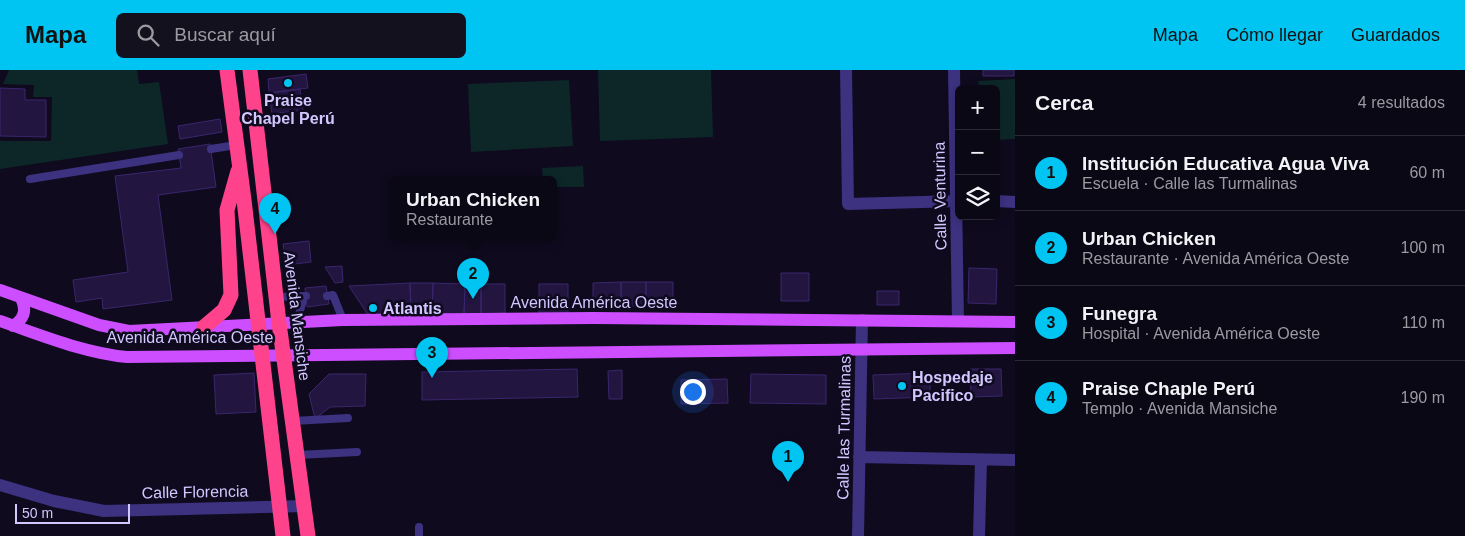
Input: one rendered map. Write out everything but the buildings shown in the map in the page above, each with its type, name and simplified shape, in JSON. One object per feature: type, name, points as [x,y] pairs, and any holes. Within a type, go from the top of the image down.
[{"type":"highway","points":[[227,70],[283,536]]},
{"type":"highway","name":"Avenida Mansiche","points":[[250,70],[279,323],[308,536]]},
{"type":"highway","points":[[234,128],[257,126]]},
{"type":"highway","points":[[204,327],[224,310],[231,294],[226,210],[239,165]]},
{"type":"highway","points":[[244,200],[265,197]]},
{"type":"main road","name":"Avenida América Oeste","points":[[0,290],[99,325],[128,331],[343,320],[603,318],[1015,322]]},
{"type":"main road","points":[[13,326],[19,322],[25,311],[21,298]]},
{"type":"main road","name":"Avenida América Oeste","points":[[0,321],[90,351],[128,356],[1015,348]]},
{"type":"street","points":[[846,70],[848,204],[955,201]]},
{"type":"street","name":"Calle Venturina","points":[[954,70],[956,175]]},
{"type":"street","points":[[1000,201],[1015,202]]},
{"type":"street","name":"Calle Venturina","points":[[957,220],[958,321]]},
{"type":"street","name":"Calle las Turmalinas","points":[[858,536],[862,320]]},
{"type":"street","points":[[859,457],[1015,460]]},
{"type":"street","points":[[979,536],[981,460]]},
{"type":"street","name":"Calle Florencia","points":[[0,485],[54,501],[104,511],[305,506]]},
{"type":"lane","points":[[211,149],[236,145]]},
{"type":"lane","points":[[30,179],[179,155]]},
{"type":"lane","points":[[276,297],[305,296],[297,322]]},
{"type":"lane","points":[[328,296],[333,296],[343,320]]},
{"type":"lane","points":[[293,421],[348,418]]},
{"type":"lane","points":[[298,455],[357,452]]},
{"type":"lane","points":[[419,527],[419,536]]},
{"type":"green space","points":[[9,70],[137,70],[139,84],[159,82],[168,144],[0,169],[0,141],[51,141],[52,97],[33,97],[34,85],[3,84]]},
{"type":"green space","points":[[598,70],[711,70],[713,137],[600,141]]},
{"type":"green space","points":[[1015,79],[1015,139],[1000,140],[1000,85],[978,85],[978,81]]},
{"type":"green space","points":[[569,80],[573,146],[471,152],[468,84]]},
{"type":"green space","points":[[583,166],[584,187],[557,187],[557,176],[543,176],[542,168]]},
{"type":"place","name":"Praise Chapel Perú","points":[[288,83]]},
{"type":"place","name":"Praise Chaple Perú","points":[[275,234]]},
{"type":"place","name":"Urban Chicken","points":[[473,299]]},
{"type":"place","name":"Atlantis","points":[[373,308]]},
{"type":"place","name":"Funegra","points":[[432,378]]},
{"type":"place","name":"Hospedaje Pacifico","points":[[902,386]]},
{"type":"place","name":"Institución Educativa Agua Viva","points":[[788,482]]}]
